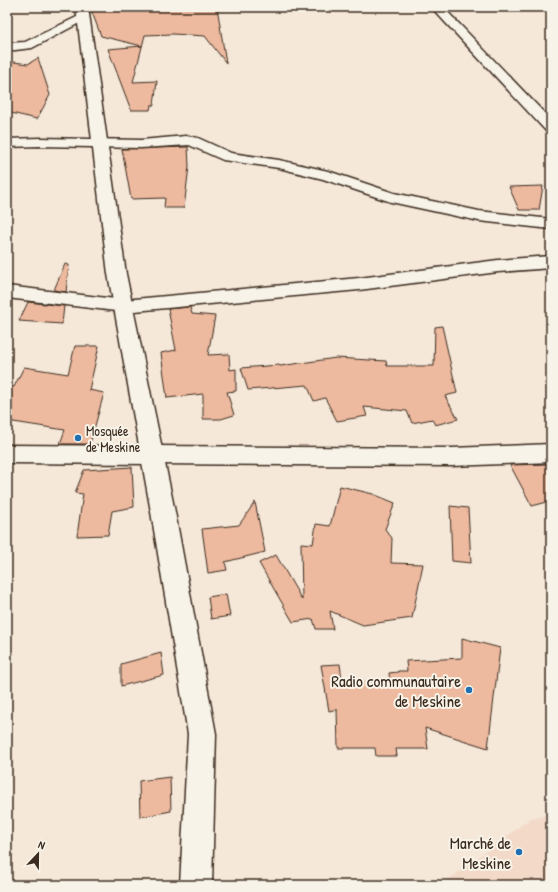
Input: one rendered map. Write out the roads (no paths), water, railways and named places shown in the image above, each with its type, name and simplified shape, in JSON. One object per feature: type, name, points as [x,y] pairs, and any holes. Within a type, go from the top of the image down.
[{"type":"main road","points":[[83,12],[117,274],[152,455],[202,734],[196,885]]},
{"type":"street","points":[[437,7],[551,128]]},
{"type":"street","points":[[7,47],[28,45],[83,12]]},
{"type":"street","points":[[7,143],[99,142],[140,144],[186,140],[193,141],[228,157],[279,164],[328,176],[391,197],[479,216],[551,224]]},
{"type":"street","points":[[7,292],[124,306],[359,284],[551,262]]},
{"type":"street","points":[[7,454],[452,457],[551,453]]},
{"type":"place","name":"Mosquée de Meskine","points":[[78,438]]},
{"type":"place","name":"Radio communautaire de Meskine","points":[[469,690]]},
{"type":"place","name":"Marché de Meskine","points":[[519,852]]}]
